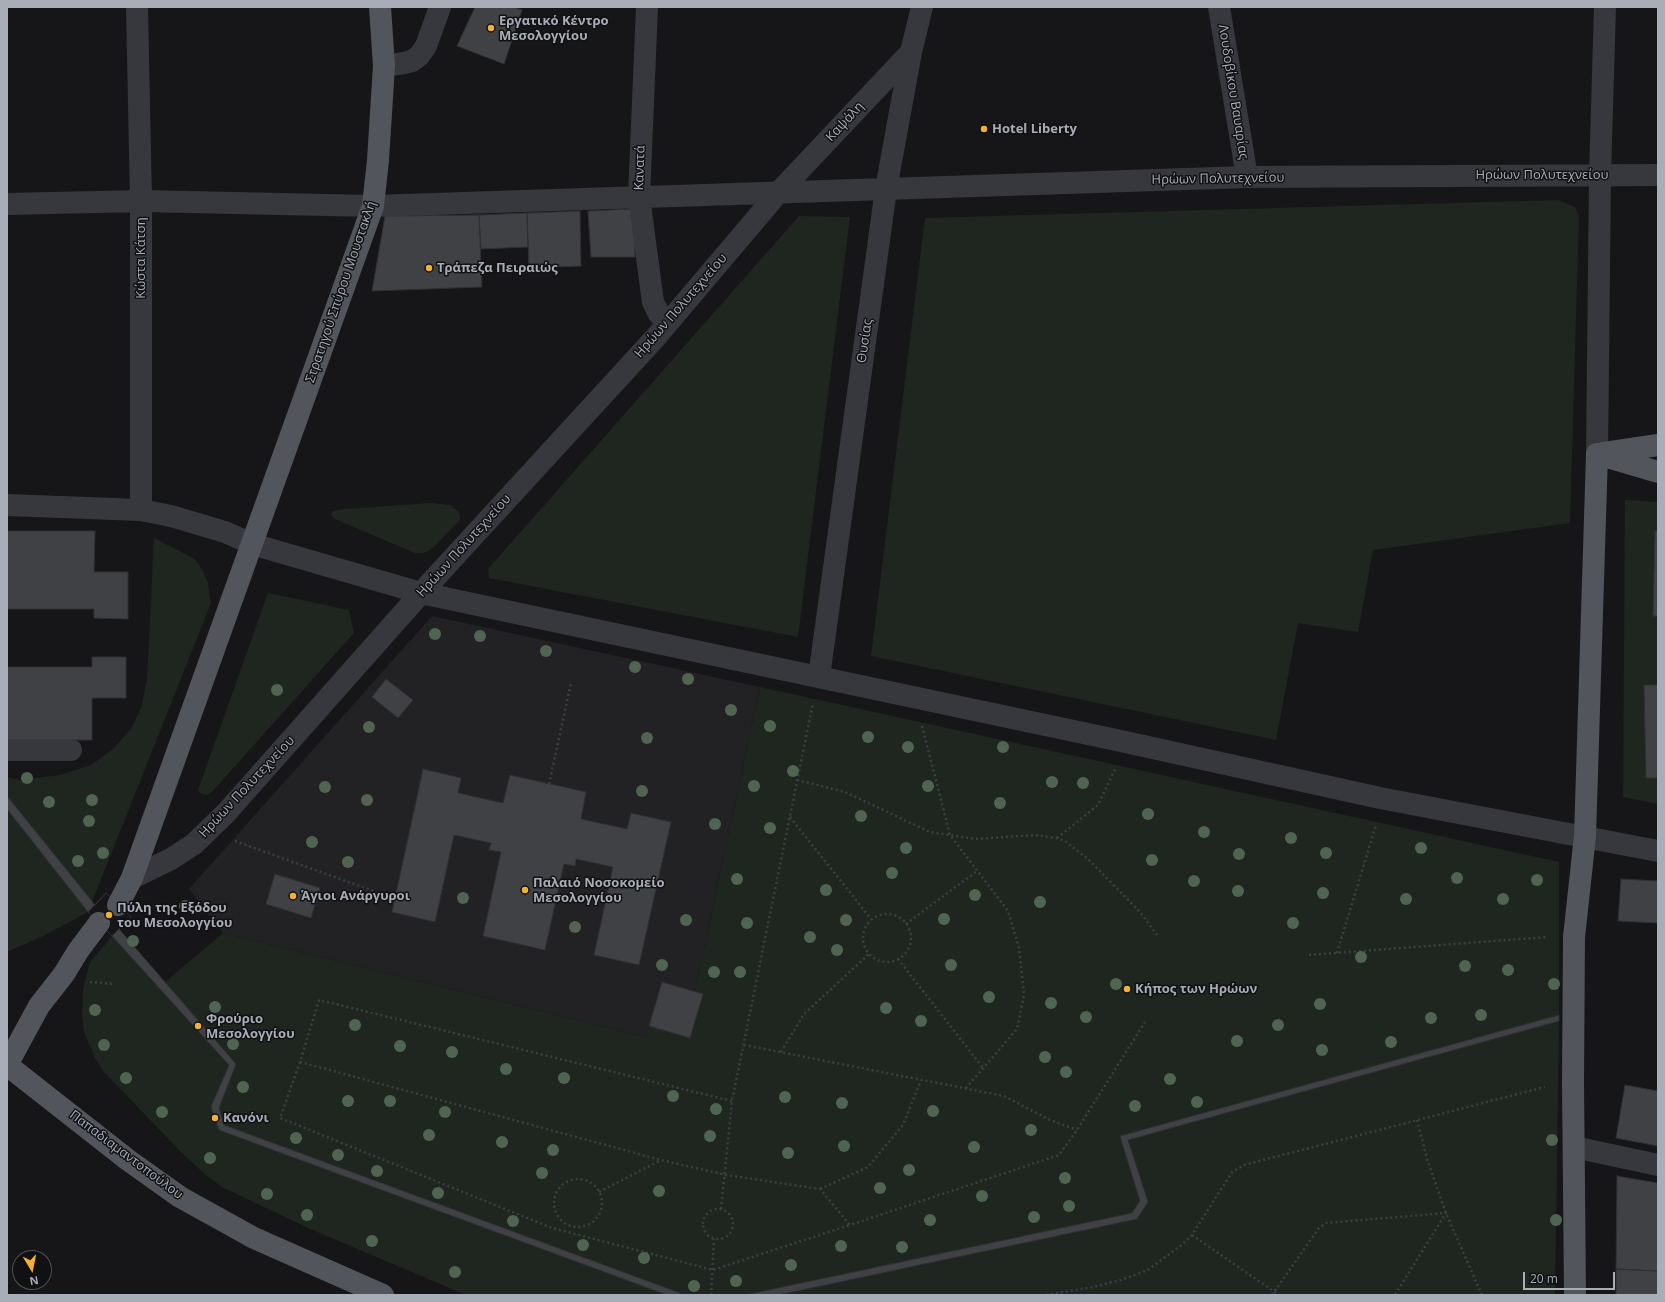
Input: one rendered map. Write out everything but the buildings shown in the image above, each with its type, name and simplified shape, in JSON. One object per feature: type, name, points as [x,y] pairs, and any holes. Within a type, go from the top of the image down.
[{"type":"main road","name":"Στρατηγού Σπύρου Μουστακλή","points":[[118,905],[132,878],[372,206],[378,160],[384,66],[380,7]]},
{"type":"main road","points":[[1597,454],[1658,445]]},
{"type":"main road","points":[[1597,454],[1658,472]]},
{"type":"main road","points":[[1575,1295],[1573,1082],[1574,937],[1585,836],[1597,454]]},
{"type":"main road","points":[[7,1065],[39,1006],[99,923]]},
{"type":"main road","name":"Παπαδιαμαντοπούλου","points":[[7,1065],[128,1160],[180,1196],[254,1238],[383,1295]]},
{"type":"street","name":"Κώστα Κάτση","points":[[137,7],[141,201],[142,510]]},
{"type":"street","points":[[384,66],[412,61],[419,56],[426,46],[440,7]]},
{"type":"street","name":"Κανατά","points":[[647,7],[639,197],[653,302],[659,314],[667,324]]},
{"type":"street","name":"Θυσίας","points":[[819,677],[886,189],[911,52],[922,7]]},
{"type":"street","name":"Λουδοβίκου Βαυαρίας","points":[[1219,7],[1247,178]]},
{"type":"street","points":[[1597,454],[1600,175],[1605,7]]},
{"type":"street","name":"Καψάλη","points":[[778,193],[911,52]]},
{"type":"street","name":"Ηρώων Πολυτεχνείου","points":[[7,204],[141,201],[372,206],[1247,178],[1658,175]]},
{"type":"street","name":"Ηρώων Πολυτεχνείου","points":[[132,878],[171,859],[194,844],[215,824],[421,593],[667,324],[778,193]]},
{"type":"street","points":[[7,505],[142,510],[194,522],[226,532],[252,544],[421,593],[1122,741],[1380,798],[1658,850]]},
{"type":"street","points":[[7,750],[70,750]]},
{"type":"street","points":[[1574,1147],[1658,1165]]},
{"type":"path","points":[[721,1209],[726,1175],[732,1101],[819,677]]},
{"type":"path","points":[[549,784],[571,683]]},
{"type":"path","points":[[919,699],[921,722],[950,835],[1008,911],[1020,948],[1024,994],[1017,1029],[966,1088]]},
{"type":"path","points":[[1056,838],[1098,805],[1117,765],[1122,741]]},
{"type":"path","points":[[797,780],[844,792],[930,832],[976,839],[1034,835],[1056,838],[1074,847],[1088,859],[1140,912],[1157,935]]},
{"type":"path","points":[[1337,953],[1377,822],[1380,798]]},
{"type":"path","points":[[790,817],[871,919]]},
{"type":"path","points":[[232,840],[376,892]]},
{"type":"path","points":[[906,924],[977,871]]},
{"type":"path","points":[[886,914],[901,918],[910,931],[911,939],[905,954],[891,962],[883,962],[875,959],[869,954],[863,940],[863,933],[866,925],[871,919],[878,915],[886,914]]},
{"type":"path","points":[[1309,955],[1559,936],[1574,937]]},
{"type":"path","points":[[781,1052],[804,1014],[869,954]]},
{"type":"path","points":[[898,959],[983,1068]]},
{"type":"path","points":[[87,982],[115,984]]},
{"type":"path","points":[[732,1101],[319,1000],[300,1062],[280,1118],[552,1228],[713,1270],[1059,1155],[1078,1130],[1145,1022]]},
{"type":"path","points":[[744,1044],[1004,1096],[1050,1120],[1078,1130]]},
{"type":"path","points":[[300,1062],[661,1160],[726,1175],[820,1190],[868,1167],[902,1125],[920,1080]]},
{"type":"path","points":[[1046,1295],[1093,1287],[1136,1275],[1148,1270],[1170,1255],[1192,1235],[1232,1172],[1244,1165],[1544,1087],[1573,1082]]},
{"type":"path","points":[[1416,1120],[1428,1162],[1446,1213],[1482,1295]]},
{"type":"path","points":[[599,1192],[661,1160]]},
{"type":"path","points":[[573,1179],[588,1181],[595,1186],[599,1192],[602,1200],[601,1208],[593,1221],[586,1225],[570,1225],[558,1216],[554,1202],[555,1195],[565,1182],[573,1179]]},
{"type":"path","points":[[820,1190],[850,1225]]},
{"type":"path","points":[[721,1209],[729,1214],[733,1222],[733,1227],[729,1235],[725,1238],[714,1239],[706,1233],[702,1223],[710,1210],[721,1209]]},
{"type":"path","points":[[1272,1295],[1319,1228],[1326,1223],[1446,1213]]},
{"type":"path","points":[[1395,1295],[1446,1213]]},
{"type":"path","points":[[1192,1235],[1279,1295]]},
{"type":"path","points":[[711,1295],[714,1239]]},
{"type":"shaded area","points":[[1558,200],[1575,207],[1579,216],[1570,523],[1373,550],[1358,632],[1298,623],[1276,740],[871,656],[925,218]]},
{"type":"shaded area","points":[[799,216],[850,217],[798,637],[489,578],[488,569]]},
{"type":"shaded area","points":[[1625,500],[1658,502],[1658,804],[1623,797]]},
{"type":"shaded area","points":[[430,503],[450,505],[458,511],[460,520],[434,547],[422,553],[415,553],[344,523],[333,518],[331,514],[333,511],[346,509]]},
{"type":"shaded area","points":[[154,538],[195,559],[203,571],[208,583],[211,603],[88,912],[45,935],[7,952],[7,777],[19,780],[60,775],[91,765],[113,749],[131,729],[141,708],[147,680]]},
{"type":"shaded area","points":[[268,593],[349,610],[354,633],[211,793],[206,795],[200,793],[198,790]]},
{"type":"shaded area","points":[[432,616],[760,687],[695,991],[646,1037],[223,933],[189,889]]},
{"type":"shaded area","name":"Κήπος των Ηρώων","points":[[760,687],[1559,862],[1559,1021],[1555,1295],[466,1295],[308,1228],[222,1187],[207,1176],[182,1153],[102,1070],[95,1058],[84,1032],[82,1014],[83,989],[90,962],[112,936],[159,987],[223,933],[646,1037],[662,982],[695,991]]},
{"type":"place","name":"Eργατικό Κέντρο Μεσολογγίου","points":[[491,28]]},
{"type":"place","name":"Hotel Liberty","points":[[984,129]]},
{"type":"place","name":"Τράπεζα Πειραιώς","points":[[429,268]]},
{"type":"place","name":"Παλαιό Νοσοκομείο Μεσολογγίου","points":[[525,890]]},
{"type":"place","name":"Άγιοι Ανάργυροι","points":[[293,896]]},
{"type":"place","name":"Πύλη της Εξόδου του Μεσολογγίου","points":[[109,915]]},
{"type":"place","name":"Κήπος των Ηρώων","points":[[1127,989]]},
{"type":"place","name":"Φρούριο Μεσολογγίου","points":[[198,1026]]},
{"type":"place","name":"Κανόνι","points":[[215,1118]]}]
